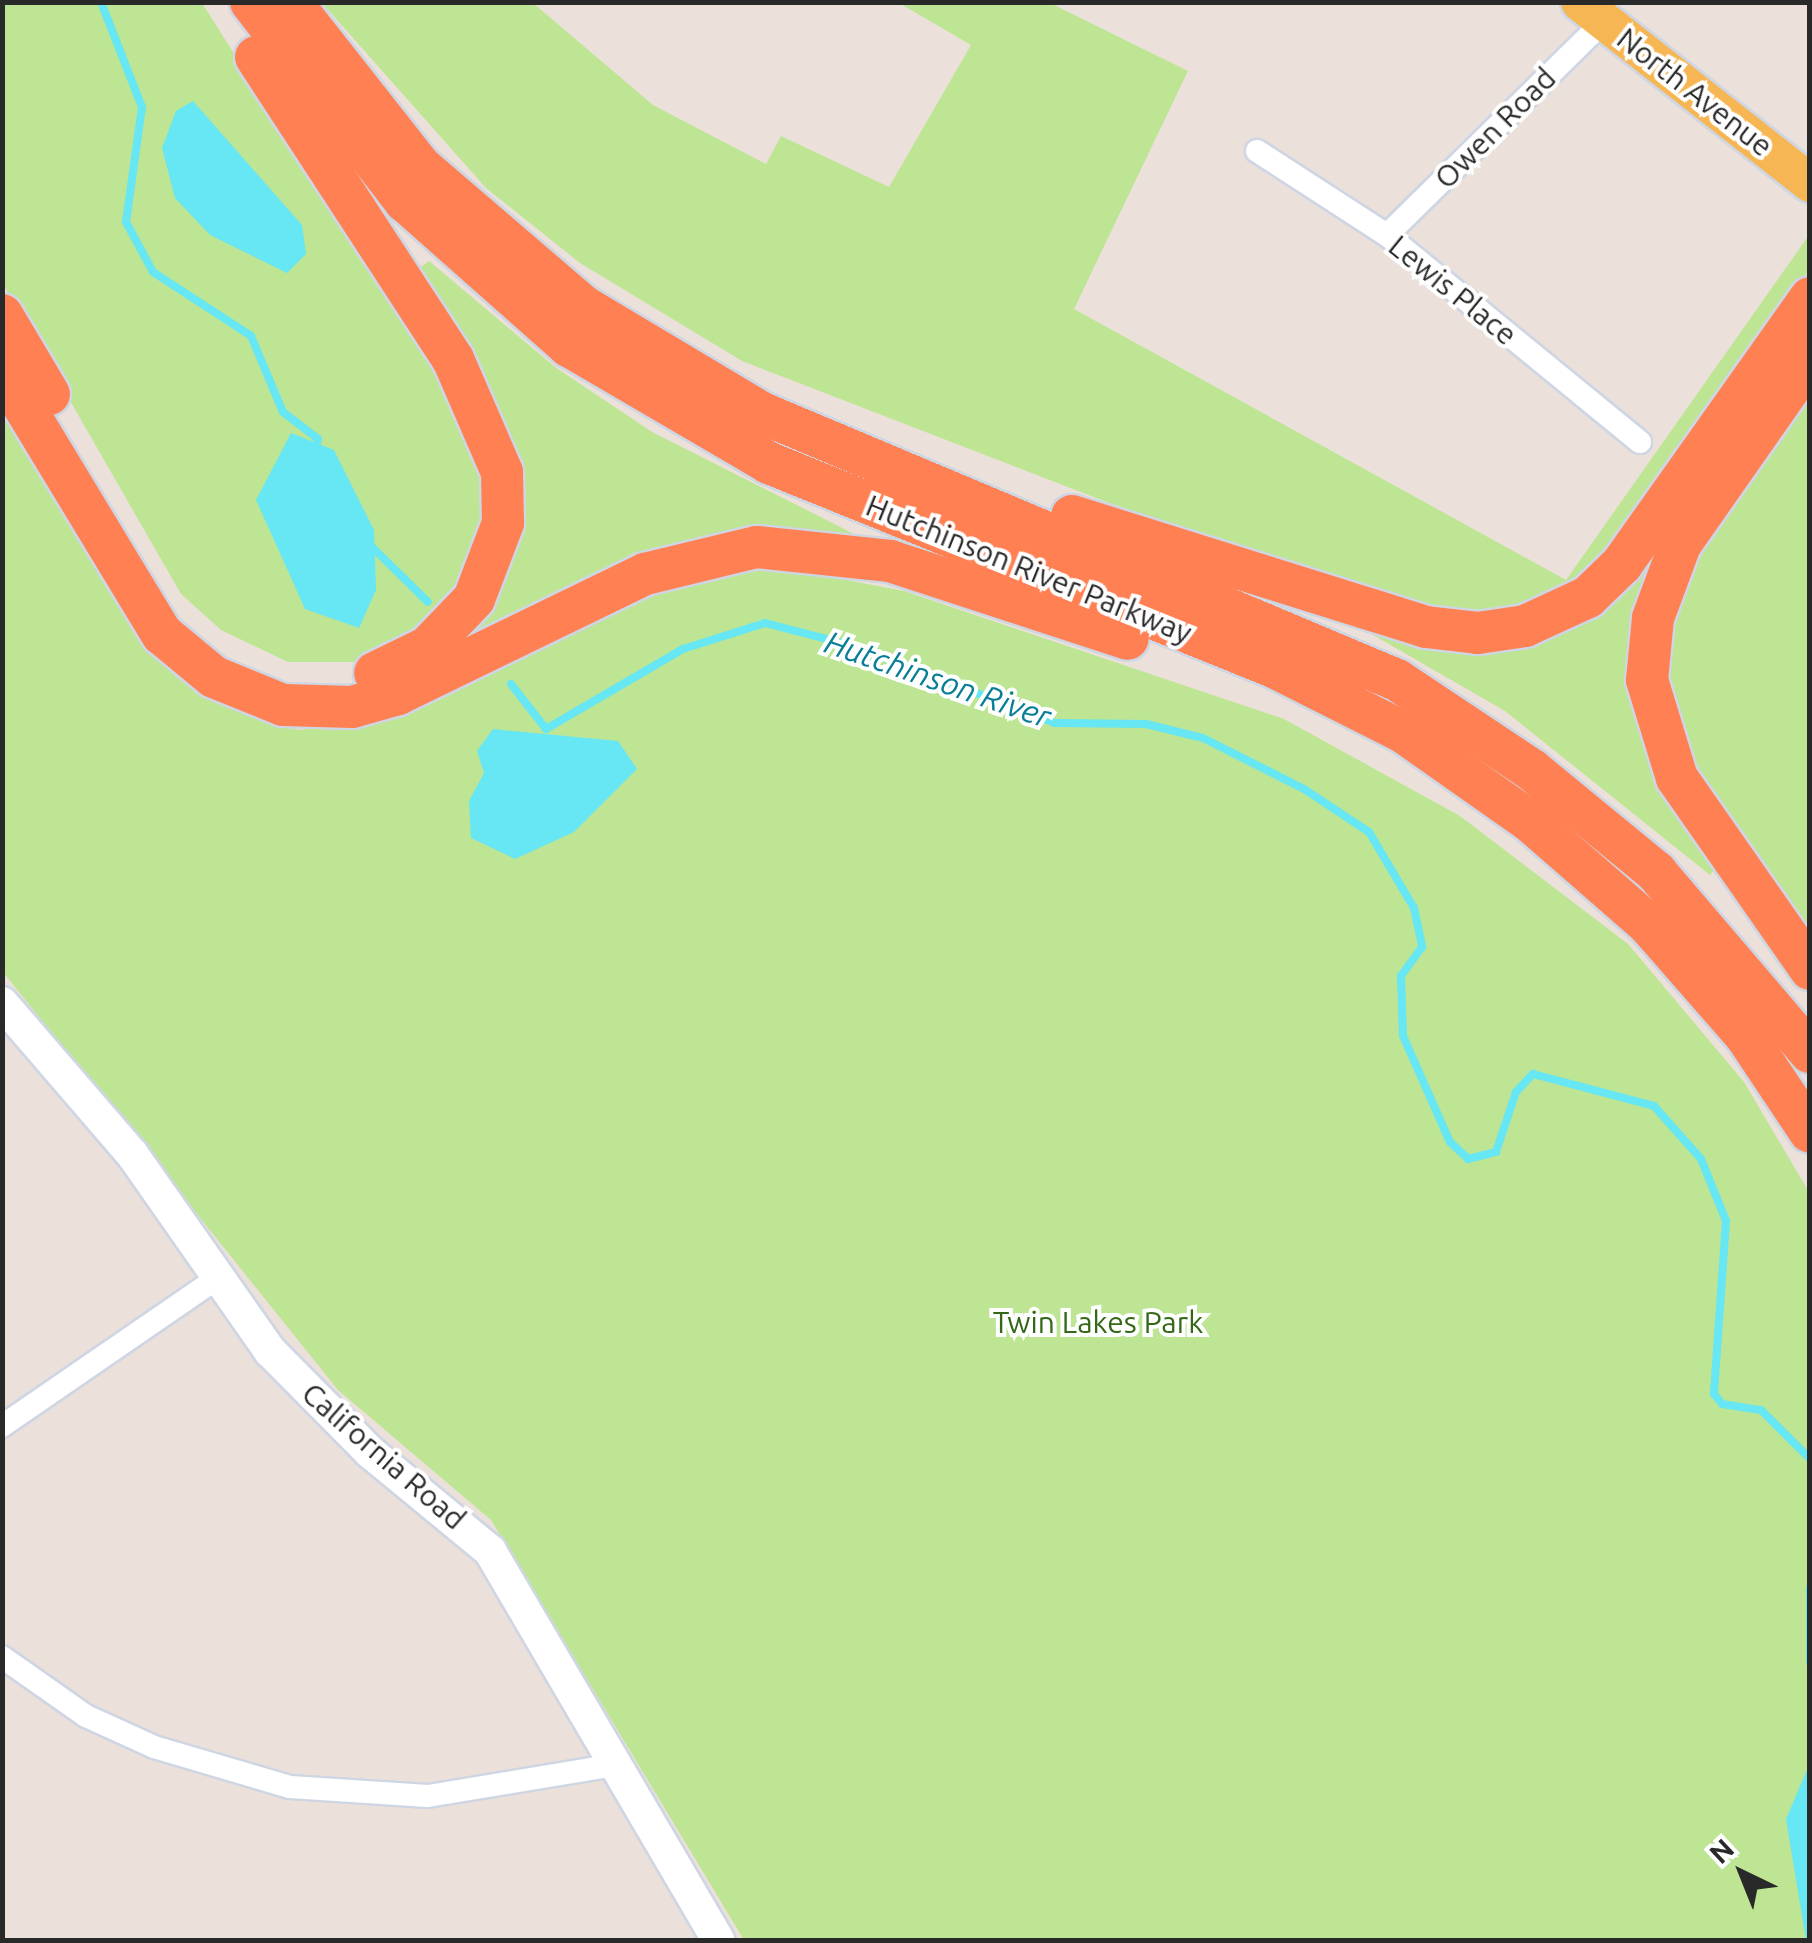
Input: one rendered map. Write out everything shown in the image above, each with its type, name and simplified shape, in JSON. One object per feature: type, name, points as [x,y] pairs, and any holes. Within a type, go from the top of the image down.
[{"type":"highway","points":[[2,315],[169,596],[231,656],[294,679],[364,676],[428,647],[474,598],[504,499],[485,418],[229,2]]},
{"type":"highway","name":"Hutchinson River Parkway","points":[[251,2],[405,202],[484,278],[612,375],[769,463],[1274,667],[1403,732],[1531,822],[1648,924],[1746,1036],[1810,1132]]},
{"type":"highway","name":"Hutchinson River Parkway","points":[[291,2],[421,167],[583,306],[715,389],[915,478],[1287,628],[1444,710],[1656,872],[1810,1052]]},
{"type":"highway","points":[[915,478],[1110,525],[1426,627],[1502,632],[1569,609],[1622,564],[1810,298]]},
{"type":"highway","points":[[1810,359],[1680,545],[1652,618],[1647,680],[1676,778],[1810,969]]},
{"type":"highway","points":[[2,370],[162,634],[214,678],[282,705],[326,709],[398,694],[645,574],[724,551],[792,546],[946,576],[1403,732]]},
{"type":"main road","name":"North Avenue","points":[[1592,12],[1810,183]]},
{"type":"main road","name":"California Road","points":[[2,1004],[132,1154],[216,1280],[308,1393],[490,1551],[718,1940]]},
{"type":"street","name":"Owen Road","points":[[1387,236],[1592,12]]},
{"type":"street","name":"Lewis Place","points":[[1257,151],[1387,236],[1640,442]]},
{"type":"street","points":[[2,1426],[216,1280]]},
{"type":"street","points":[[2,1657],[86,1716],[154,1747],[290,1786],[428,1796],[615,1766]]},
{"type":"green space","points":[[2,3],[202,3],[453,399],[478,457],[483,517],[458,589],[419,634],[358,662],[288,662],[221,630],[181,594],[3,284]]},
{"type":"green space","points":[[322,3],[533,3],[653,105],[766,164],[781,136],[889,187],[971,45],[899,3],[1050,3],[1188,71],[1074,309],[1566,580],[1809,235],[1809,270],[1582,583],[1492,619],[1417,608],[1200,538],[742,361],[580,263],[486,188]]},
{"type":"green space","points":[[429,261],[555,367],[652,432],[874,544],[807,532],[452,654],[509,557],[417,270]]},
{"type":"green space","points":[[1809,400],[1809,936],[1691,766],[1669,706],[1668,647],[1686,576]]},
{"type":"green space","name":"Twin Lakes Park","points":[[2,412],[139,635],[197,691],[298,730],[400,718],[625,606],[723,570],[800,571],[904,591],[1284,719],[1460,816],[1628,944],[1744,1082],[1809,1192],[1809,1940],[744,1940],[491,1520],[338,1390],[3,972]]},
{"type":"green space","points":[[1683,503],[1638,713],[1651,766],[1716,868],[1710,875],[1505,711],[1361,628],[1530,640]]},
{"type":"water","points":[[193,101],[302,225],[306,254],[287,273],[210,235],[175,198],[162,148],[176,111]]},
{"type":"water","points":[[291,433],[334,450],[374,530],[376,590],[359,628],[305,609],[256,500]]},
{"type":"water","points":[[493,729],[618,741],[637,769],[574,832],[515,859],[471,838],[469,801],[484,773],[477,751]]},
{"type":"water","points":[[1809,1765],[1810,1940],[1806,1940],[1786,1819]]},
{"type":"waterway","name":"Hutchinson River","points":[[101,2],[142,107],[126,222],[153,272],[251,336],[283,412],[318,439],[315,450]]},
{"type":"waterway","name":"Hutchinson River","points":[[370,545],[428,602]]},
{"type":"waterway","name":"Hutchinson River","points":[[511,684],[546,729],[683,649],[765,623],[854,646],[1055,723],[1146,724],[1203,738],[1304,789],[1369,832],[1414,908],[1422,947],[1401,976],[1403,1036],[1450,1142],[1468,1159],[1496,1152],[1516,1092],[1533,1074],[1654,1106],[1701,1159],[1726,1221],[1714,1394],[1722,1404],[1761,1410],[1810,1459]]},
{"type":"waterway","name":"Hutchinson River","points":[[1810,1588],[1810,1662]]}]
